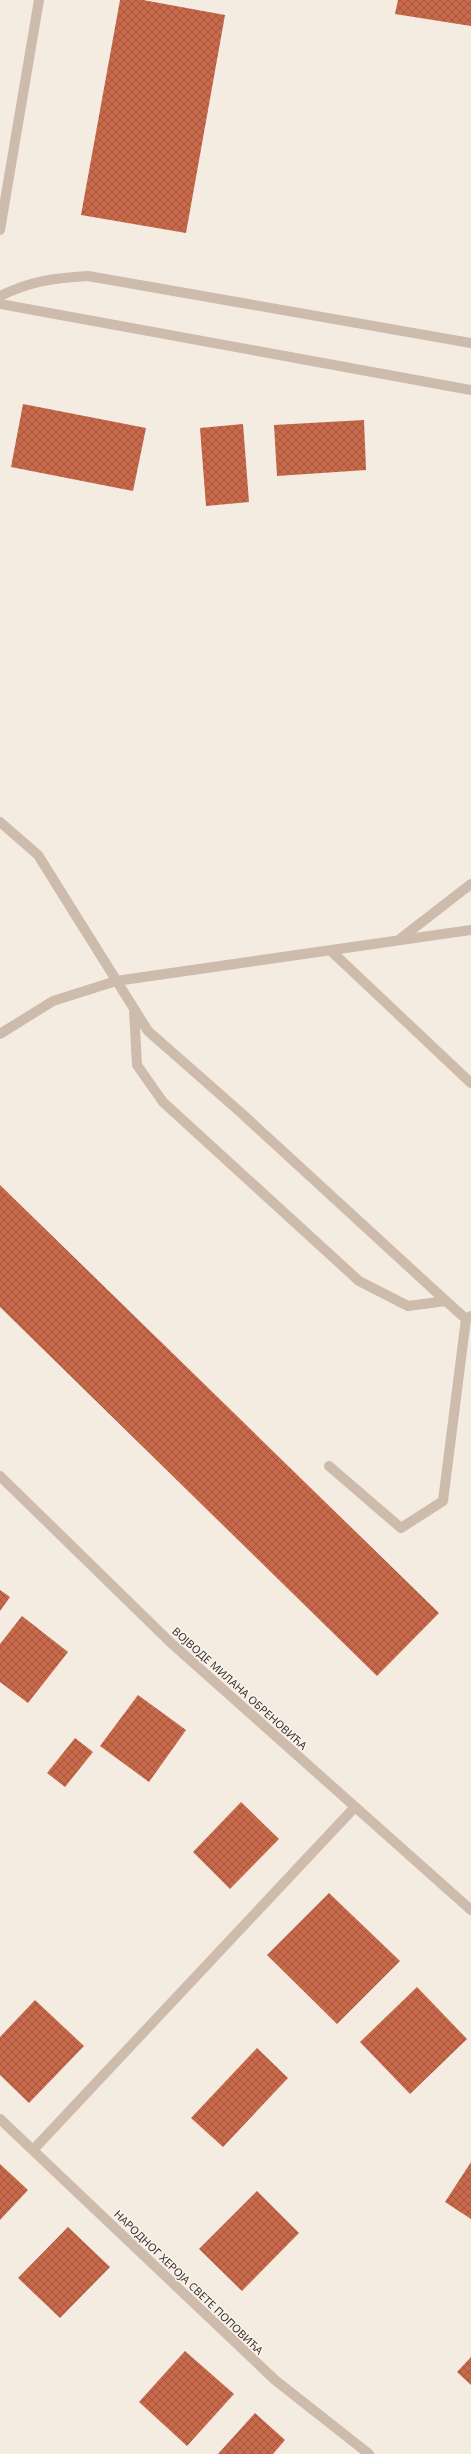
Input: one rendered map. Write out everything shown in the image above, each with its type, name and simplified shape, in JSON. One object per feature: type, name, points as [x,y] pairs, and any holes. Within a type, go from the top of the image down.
[{"type":"street","points":[[0,230],[39,0]]},
{"type":"street","points":[[0,296],[17,288],[50,278],[88,276],[471,343]]},
{"type":"street","points":[[0,304],[471,390]]},
{"type":"street","points":[[0,822],[38,856],[148,1031],[239,1111],[446,1301],[469,1317],[443,1501],[401,1528],[329,1466]]},
{"type":"street","points":[[398,940],[471,884]]},
{"type":"street","points":[[0,1034],[53,1001],[116,980],[471,930]]},
{"type":"street","points":[[330,950],[471,1083]]},
{"type":"street","points":[[134,1008],[137,1065],[163,1102],[359,1281],[408,1306],[446,1301]]},
{"type":"street","name":"ВОЈВОДЕ МИЛАНА ОБРЕНОВИЋА","points":[[0,1476],[170,1642],[471,1910]]},
{"type":"street","points":[[33,2150],[355,1807]]},
{"type":"street","name":"НАРОДНОГ ХЕРОЈА СВЕТЕ ПОПОВИЋА","points":[[0,2119],[275,2380],[369,2454]]},
{"type":"building","points":[[120,0],[143,0],[225,15],[186,233],[81,215]]},
{"type":"building","points":[[398,0],[471,0],[471,26],[395,14]]},
{"type":"building","points":[[23,404],[146,428],[133,491],[11,467]]},
{"type":"building","points":[[364,420],[366,470],[277,476],[274,425]]},
{"type":"building","points":[[243,424],[249,502],[206,506],[200,428]]},
{"type":"building","points":[[0,1185],[439,1613],[377,1676],[0,1307]]},
{"type":"building","points":[[0,1590],[10,1597],[0,1611]]},
{"type":"building","points":[[22,1616],[68,1652],[28,1703],[0,1682],[0,1644]]},
{"type":"building","points":[[138,1695],[186,1730],[149,1782],[100,1746]]},
{"type":"building","points":[[75,1738],[93,1752],[65,1787],[47,1773]]},
{"type":"building","points":[[241,1802],[279,1839],[230,1889],[193,1852]]},
{"type":"building","points":[[329,1893],[400,1961],[337,2024],[267,1955]]},
{"type":"building","points":[[417,1987],[467,2039],[410,2094],[360,2042]]},
{"type":"building","points":[[35,2000],[84,2046],[29,2103],[0,2075],[0,2037]]},
{"type":"building","points":[[257,2048],[288,2078],[223,2147],[191,2118]]},
{"type":"building","points":[[471,2162],[471,2219],[445,2202]]},
{"type":"building","points":[[0,2164],[28,2190],[0,2220]]},
{"type":"building","points":[[257,2191],[299,2233],[242,2291],[199,2249]]},
{"type":"building","points":[[68,2227],[110,2267],[60,2318],[18,2278]]},
{"type":"building","points":[[185,2351],[234,2394],[187,2446],[139,2402]]},
{"type":"building","points":[[471,2357],[471,2385],[457,2372]]},
{"type":"building","points":[[255,2413],[285,2440],[273,2454],[218,2454]]}]
